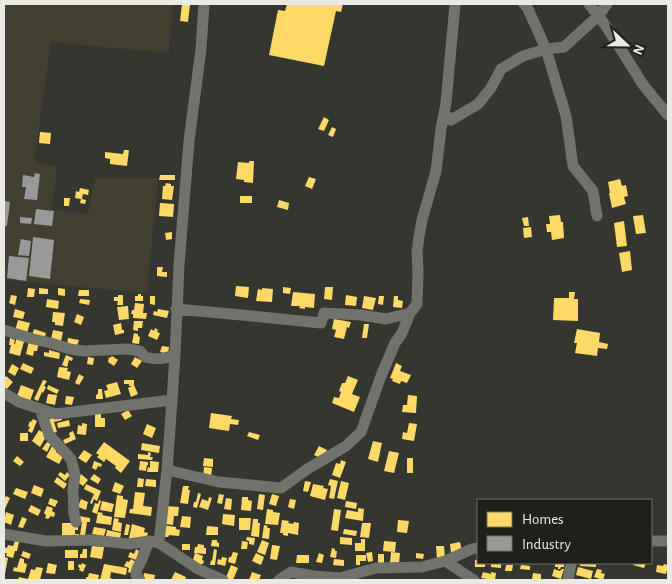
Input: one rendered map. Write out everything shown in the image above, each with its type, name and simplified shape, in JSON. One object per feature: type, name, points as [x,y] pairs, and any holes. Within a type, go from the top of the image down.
[{"type":"street","points":[[137,578],[137,569],[154,542],[167,470],[179,265],[189,141],[201,49],[204,4]]},
{"type":"street","points":[[167,470],[219,482],[281,488],[306,470],[346,446],[361,432],[395,343],[416,304],[418,237],[436,171],[455,4]]},
{"type":"street","points":[[524,4],[546,50],[566,116],[573,166],[593,191],[597,216]]},
{"type":"street","points":[[589,4],[644,86],[668,115]]},
{"type":"street","points":[[444,113],[451,120],[478,104],[491,88],[501,69],[523,56],[564,47],[598,16],[607,4]]},
{"type":"street","points":[[176,309],[321,324],[324,313],[362,315],[386,319],[410,313]]},
{"type":"street","points":[[4,330],[70,349],[84,351],[127,349],[140,351],[144,357],[157,360],[175,355]]},
{"type":"street","points":[[4,393],[19,402],[56,414],[172,400]]},
{"type":"street","points":[[40,409],[50,435],[71,459],[75,475],[73,490],[76,522]]},
{"type":"street","points":[[4,534],[46,541],[93,540],[129,544],[154,542],[198,569],[224,580]]},
{"type":"street","points":[[652,541],[668,542]]},
{"type":"street","points":[[279,580],[291,572],[340,578],[376,568],[422,567],[445,561],[477,548]]},
{"type":"street","points":[[445,561],[474,580]]},
{"type":"street","points":[[568,580],[571,564]]},
{"type":"shaded area","points":[[4,4],[173,4],[169,53],[51,42],[34,162],[57,167],[52,209],[88,214],[95,178],[158,178],[147,293],[4,280]]},
{"type":"building: Homes","points":[[182,4],[190,5],[188,22],[180,21]]},
{"type":"building: Homes","points":[[287,4],[343,4],[341,12],[336,11],[324,66],[269,55],[278,10],[285,11]]},
{"type":"building: Homes","points":[[324,117],[329,120],[324,131],[318,129]]},
{"type":"building: Homes","points":[[332,127],[336,129],[333,137],[328,135]]},
{"type":"building: Homes","points":[[40,132],[51,133],[50,144],[39,143]]},
{"type":"building: Homes","points":[[124,150],[129,150],[127,166],[110,164],[110,159],[105,158],[105,152],[123,154]]},
{"type":"building: Homes","points":[[249,161],[254,161],[253,183],[236,179],[238,162],[249,163]]},
{"type":"building: Homes","points":[[160,175],[175,175],[175,180],[159,180]]},
{"type":"building: Homes","points":[[309,177],[316,179],[312,189],[305,186]]},
{"type":"building: Homes","points":[[620,179],[622,186],[626,185],[628,196],[624,197],[626,204],[612,208],[608,182]]},
{"type":"building: Homes","points":[[166,183],[174,186],[172,200],[162,199],[163,186]]},
{"type":"building: Homes","points":[[80,188],[89,190],[88,195],[83,194],[82,199],[86,200],[85,204],[80,203],[81,199],[75,198],[76,191],[79,192]]},
{"type":"building: Homes","points":[[240,196],[252,196],[252,203],[240,203]]},
{"type":"building: Homes","points":[[64,198],[70,198],[69,206],[64,206]]},
{"type":"building: Homes","points":[[279,200],[289,203],[288,210],[277,207]]},
{"type":"building: Homes","points":[[160,203],[174,204],[173,217],[159,216]]},
{"type":"building: Homes","points":[[560,215],[561,222],[563,222],[564,238],[552,240],[551,232],[547,232],[546,224],[550,224],[549,216]]},
{"type":"building: Homes","points":[[643,215],[646,233],[636,234],[633,216]]},
{"type":"building: Homes","points":[[528,217],[529,226],[524,226],[522,218]]},
{"type":"building: Homes","points":[[624,221],[627,246],[617,247],[614,223]]},
{"type":"building: Homes","points":[[531,227],[532,237],[524,238],[523,228]]},
{"type":"building: Homes","points":[[172,232],[172,239],[166,240],[165,233]]},
{"type":"building: Homes","points":[[630,251],[632,270],[622,272],[619,253]]},
{"type":"building: Homes","points":[[157,267],[163,267],[162,272],[167,272],[167,277],[157,276]]},
{"type":"building: Homes","points":[[236,286],[249,287],[248,298],[235,296]]},
{"type":"building: Homes","points":[[283,287],[291,288],[290,294],[283,293]]},
{"type":"building: Homes","points":[[325,287],[333,287],[332,300],[324,299]]},
{"type":"building: Homes","points":[[28,288],[35,289],[34,297],[27,297]]},
{"type":"building: Homes","points":[[39,288],[48,289],[48,294],[39,294]]},
{"type":"building: Homes","points":[[58,288],[65,289],[65,296],[58,295]]},
{"type":"building: Homes","points":[[262,288],[273,289],[272,302],[256,301],[258,289],[262,290]]},
{"type":"building: Homes","points":[[79,290],[89,290],[89,296],[78,296]]},
{"type":"building: Homes","points":[[293,292],[315,294],[314,308],[305,307],[305,309],[299,308],[300,306],[291,306]]},
{"type":"building: Homes","points":[[569,292],[575,292],[574,299],[578,299],[578,321],[553,320],[554,298],[569,298]]},
{"type":"building: Homes","points":[[138,294],[143,296],[143,301],[135,301],[135,296],[138,296]]},
{"type":"building: Homes","points":[[11,295],[17,296],[15,305],[9,303]]},
{"type":"building: Homes","points":[[118,295],[123,295],[123,305],[117,305],[118,301],[114,301],[114,297],[118,297]]},
{"type":"building: Homes","points":[[346,295],[357,297],[356,306],[345,305]]},
{"type":"building: Homes","points":[[150,296],[155,296],[155,305],[150,304]]},
{"type":"building: Homes","points":[[364,296],[376,298],[373,310],[362,308]]},
{"type":"building: Homes","points":[[379,296],[384,296],[383,305],[378,304]]},
{"type":"building: Homes","points":[[394,296],[398,296],[398,300],[403,301],[402,308],[393,307]]},
{"type":"building: Homes","points":[[47,299],[59,301],[58,309],[46,307]]},
{"type":"building: Homes","points":[[80,299],[90,300],[89,305],[79,303]]},
{"type":"building: Homes","points":[[135,303],[144,304],[143,313],[147,313],[146,319],[133,318],[133,314],[131,314]]},
{"type":"building: Homes","points":[[128,306],[129,319],[119,320],[117,307]]},
{"type":"building: Homes","points":[[15,309],[25,312],[23,319],[13,317]]},
{"type":"building: Homes","points":[[158,309],[169,311],[167,318],[153,315],[154,311],[157,312]]},
{"type":"building: Homes","points":[[53,312],[65,313],[63,326],[55,325],[55,322],[52,322]]},
{"type":"building: Homes","points":[[77,314],[84,317],[81,325],[74,322]]},
{"type":"building: Homes","points":[[334,319],[351,322],[349,328],[347,327],[344,339],[334,337],[336,330],[332,329]]},
{"type":"building: Homes","points":[[18,320],[30,323],[27,333],[15,331]]},
{"type":"building: Homes","points":[[134,321],[143,321],[142,328],[138,328],[138,331],[133,330]]},
{"type":"building: Homes","points":[[121,323],[124,333],[115,335],[113,325]]},
{"type":"building: Homes","points":[[364,324],[369,324],[367,338],[362,338]]},
{"type":"building: Homes","points":[[155,328],[160,333],[157,340],[148,336],[151,329],[154,331]]},
{"type":"building: Homes","points":[[34,329],[46,333],[43,342],[31,338]]},
{"type":"building: Homes","points":[[577,329],[600,333],[599,342],[608,344],[607,349],[598,348],[597,356],[575,353],[577,343],[574,343]]},
{"type":"building: Homes","points":[[53,330],[63,332],[61,341],[51,339]]},
{"type":"building: Homes","points":[[134,333],[140,337],[139,344],[132,343]]},
{"type":"building: Homes","points":[[17,336],[25,338],[20,356],[9,353],[10,338],[15,340],[15,344]]},
{"type":"building: Homes","points":[[68,338],[79,340],[77,346],[67,344]]},
{"type":"building: Homes","points":[[29,341],[39,343],[37,351],[34,351],[33,356],[26,354]]},
{"type":"building: Homes","points":[[162,346],[169,347],[168,354],[160,352]]},
{"type":"building: Homes","points":[[49,350],[60,353],[59,359],[44,356],[44,352],[49,353]]},
{"type":"building: Homes","points":[[66,355],[73,358],[72,361],[69,360],[67,367],[62,365]]},
{"type":"building: Homes","points":[[112,356],[118,360],[114,366],[108,362],[109,357]]},
{"type":"building: Homes","points":[[88,357],[94,358],[93,365],[87,364]]},
{"type":"building: Homes","points":[[135,357],[142,361],[137,368],[131,364]]},
{"type":"building: Homes","points":[[23,363],[34,368],[31,374],[20,369]]},
{"type":"building: Homes","points":[[396,363],[402,366],[400,371],[411,375],[407,383],[401,381],[400,384],[392,381],[393,379],[390,378]]},
{"type":"building: Homes","points":[[12,364],[19,368],[15,376],[8,372]]},
{"type":"building: Homes","points":[[59,367],[68,368],[67,371],[71,372],[69,380],[57,377]]},
{"type":"building: Homes","points":[[79,374],[84,377],[79,385],[75,383]]},
{"type":"building: Homes","points":[[6,376],[13,382],[6,390],[4,388],[4,379]]},
{"type":"building: Homes","points":[[348,376],[358,380],[352,394],[360,397],[354,412],[332,403],[334,397],[339,398],[342,383],[345,383]]},
{"type":"building: Homes","points":[[43,380],[47,381],[44,386],[46,387],[38,401],[34,399]]},
{"type":"building: Homes","points":[[124,380],[134,380],[138,394],[131,397],[128,388],[132,386],[124,384]]},
{"type":"building: Homes","points":[[117,382],[121,394],[106,398],[104,391],[108,390],[106,385]]},
{"type":"building: Homes","points":[[21,385],[34,390],[30,401],[17,396]]},
{"type":"building: Homes","points":[[48,385],[59,390],[57,394],[47,389]]},
{"type":"building: Homes","points":[[98,389],[102,389],[103,399],[96,399]]},
{"type":"building: Homes","points":[[48,394],[57,395],[55,405],[46,403]]},
{"type":"building: Homes","points":[[408,395],[417,396],[416,413],[402,412],[403,405],[407,405]]},
{"type":"building: Homes","points":[[66,396],[74,397],[72,405],[65,404]]},
{"type":"building: Homes","points":[[128,410],[132,416],[125,420],[121,414]]},
{"type":"building: Homes","points":[[211,413],[232,416],[231,419],[239,420],[238,425],[230,424],[229,431],[209,428]]},
{"type":"building: Homes","points":[[95,414],[101,414],[101,418],[105,418],[105,427],[95,427]]},
{"type":"building: Homes","points":[[61,416],[62,420],[54,422],[57,432],[53,433],[49,419]]},
{"type":"building: Homes","points":[[33,419],[37,421],[32,433],[28,431],[30,427],[28,426]]},
{"type":"building: Homes","points":[[69,420],[70,426],[58,428],[57,423]]},
{"type":"building: Homes","points":[[82,423],[87,424],[86,435],[77,434],[78,425],[82,426]]},
{"type":"building: Homes","points":[[409,423],[417,424],[414,441],[402,439],[403,432],[407,433]]},
{"type":"building: Homes","points":[[147,424],[156,428],[152,438],[143,434]]},
{"type":"building: Homes","points":[[39,430],[47,435],[40,447],[32,441]]},
{"type":"building: Homes","points":[[73,431],[76,439],[65,444],[63,440],[70,437],[69,433]]},
{"type":"building: Homes","points":[[249,432],[260,435],[258,440],[247,436]]},
{"type":"building: Homes","points":[[20,433],[28,433],[28,441],[20,441]]},
{"type":"building: Homes","points":[[373,441],[382,443],[378,462],[368,459]]},
{"type":"building: Homes","points":[[47,442],[51,444],[47,452],[42,449]]},
{"type":"building: Homes","points":[[104,442],[130,461],[121,473],[115,468],[116,466],[106,459],[104,462],[97,457],[99,455],[96,453]]},
{"type":"building: Homes","points":[[142,443],[160,446],[159,453],[141,450]]},
{"type":"building: Homes","points":[[52,446],[63,457],[59,464],[46,457]]},
{"type":"building: Homes","points":[[319,446],[327,450],[322,459],[314,455]]},
{"type":"building: Homes","points":[[84,450],[92,455],[86,463],[78,458]]},
{"type":"building: Homes","points":[[389,451],[399,453],[394,473],[384,471]]},
{"type":"building: Homes","points":[[148,452],[151,453],[150,457],[153,457],[152,460],[138,459],[138,454],[148,455]]},
{"type":"building: Homes","points":[[17,456],[24,462],[20,466],[13,461]]},
{"type":"building: Homes","points":[[204,458],[213,459],[213,467],[203,466]]},
{"type":"building: Homes","points":[[407,458],[413,458],[413,473],[407,473]]},
{"type":"building: Homes","points":[[341,460],[346,462],[340,478],[332,475],[336,463],[340,464]]},
{"type":"building: Homes","points":[[94,461],[102,464],[96,470],[92,468]]},
{"type":"building: Homes","points":[[140,461],[148,462],[146,471],[139,470]]},
{"type":"building: Homes","points":[[150,461],[159,462],[158,472],[147,472],[148,467],[150,468]]},
{"type":"building: Homes","points":[[204,467],[212,468],[211,478],[203,478]]},
{"type":"building: Homes","points":[[60,472],[65,475],[67,472],[70,475],[65,481],[58,475]]},
{"type":"building: Homes","points":[[81,474],[88,480],[83,486],[76,481]]},
{"type":"building: Homes","points":[[94,474],[101,479],[98,484],[90,479]]},
{"type":"building: Homes","points":[[57,477],[67,484],[64,489],[54,482]]},
{"type":"building: Homes","points":[[138,478],[144,479],[143,487],[137,487]]},
{"type":"building: Homes","points":[[146,479],[156,480],[156,487],[145,486]]},
{"type":"building: Homes","points":[[330,479],[338,481],[334,499],[329,498],[331,486],[328,485]]},
{"type":"building: Homes","points":[[305,481],[311,482],[308,492],[303,491]]},
{"type":"building: Homes","points":[[341,481],[349,483],[345,500],[337,498]]},
{"type":"building: Homes","points":[[115,482],[124,486],[120,494],[112,491]]},
{"type":"building: Homes","points":[[86,484],[101,491],[97,501],[94,499],[92,504],[90,503],[94,494],[84,489]]},
{"type":"building: Homes","points":[[313,484],[324,486],[323,488],[328,489],[325,500],[310,496]]},
{"type":"building: Homes","points":[[34,485],[44,489],[41,497],[31,493]]},
{"type":"building: Homes","points":[[183,486],[189,486],[188,504],[180,503]]},
{"type":"building: Homes","points":[[16,488],[28,492],[25,499],[13,494]]},
{"type":"building: Homes","points":[[135,492],[145,493],[143,506],[152,507],[151,516],[129,513],[130,509],[133,509]]},
{"type":"building: Homes","points":[[198,493],[201,494],[197,508],[193,507]]},
{"type":"building: Homes","points":[[219,494],[224,495],[222,504],[217,503]]},
{"type":"building: Homes","points":[[259,494],[265,495],[263,510],[257,509]]},
{"type":"building: Homes","points":[[272,494],[279,496],[276,506],[269,504]]},
{"type":"building: Homes","points":[[117,495],[123,496],[123,499],[128,500],[125,518],[114,517]]},
{"type":"building: Homes","points":[[6,496],[10,498],[4,511],[4,500]]},
{"type":"building: Homes","points":[[209,497],[212,498],[208,510],[199,507],[202,499],[208,501]]},
{"type":"building: Homes","points":[[242,497],[248,497],[248,500],[252,501],[251,511],[241,510]]},
{"type":"building: Homes","points":[[50,498],[58,501],[55,507],[48,504]]},
{"type":"building: Homes","points":[[226,498],[232,499],[231,510],[224,509]]},
{"type":"building: Homes","points":[[81,499],[88,502],[86,510],[78,507]]},
{"type":"building: Homes","points":[[290,499],[296,500],[294,509],[288,507]]},
{"type":"building: Homes","points":[[99,500],[101,501],[97,514],[92,512],[95,503],[98,504]]},
{"type":"building: Homes","points":[[102,501],[114,504],[112,512],[100,510]]},
{"type":"building: Homes","points":[[346,501],[357,503],[356,509],[345,507]]},
{"type":"building: Homes","points":[[31,505],[41,510],[38,516],[28,511]]},
{"type":"building: Homes","points":[[47,506],[53,508],[52,511],[55,513],[54,517],[51,516],[48,519],[45,518],[46,515],[44,513]]},
{"type":"building: Homes","points":[[165,506],[179,507],[178,516],[174,516],[173,525],[165,524]]},
{"type":"building: Homes","points":[[358,508],[364,509],[363,521],[345,518],[347,510],[358,512]]},
{"type":"building: Homes","points":[[267,509],[280,513],[278,525],[265,524]]},
{"type":"building: Homes","points":[[334,509],[341,510],[338,531],[331,530]]},
{"type":"building: Homes","points":[[6,512],[14,515],[11,525],[4,522]]},
{"type":"building: Homes","points":[[98,512],[112,517],[111,525],[96,523]]},
{"type":"building: Homes","points":[[223,514],[235,515],[234,526],[222,524]]},
{"type":"building: Homes","points":[[79,516],[90,518],[90,522],[87,522],[85,536],[80,535],[82,522],[79,522]]},
{"type":"building: Homes","points":[[182,516],[191,517],[190,528],[180,527]]},
{"type":"building: Homes","points":[[22,517],[27,519],[23,528],[18,527]]},
{"type":"building: Homes","points":[[114,518],[119,519],[118,522],[122,523],[121,532],[112,530]]},
{"type":"building: Homes","points":[[239,518],[251,518],[250,530],[239,530]]},
{"type":"building: Homes","points":[[253,519],[258,519],[258,523],[260,523],[259,537],[251,536]]},
{"type":"building: Homes","points":[[282,520],[293,524],[294,522],[299,523],[298,535],[288,533],[288,536],[280,533]]},
{"type":"building: Homes","points":[[398,520],[409,521],[407,533],[397,532]]},
{"type":"building: Homes","points":[[62,523],[78,523],[78,530],[75,530],[75,534],[79,534],[79,539],[62,536]]},
{"type":"building: Homes","points":[[362,523],[371,523],[369,538],[360,537]]},
{"type":"building: Homes","points":[[126,524],[130,525],[128,535],[124,535]]},
{"type":"building: Homes","points":[[132,524],[145,528],[144,532],[148,533],[145,542],[129,538]]},
{"type":"building: Homes","points":[[163,525],[176,527],[176,529],[180,530],[179,536],[169,535],[168,537],[161,537]]},
{"type":"building: Homes","points":[[264,525],[270,528],[269,539],[262,538]]},
{"type":"building: Homes","points":[[207,526],[218,527],[218,535],[206,535]]},
{"type":"building: Homes","points":[[94,527],[106,529],[104,536],[92,534]]},
{"type":"building: Homes","points":[[344,529],[357,531],[356,536],[343,534]]},
{"type":"building: Homes","points":[[107,530],[121,533],[120,539],[106,536]]},
{"type":"building: Homes","points":[[247,537],[255,538],[254,545],[249,544],[249,541],[246,540]]},
{"type":"building: Homes","points":[[340,537],[352,538],[352,545],[340,544]]},
{"type":"building: Homes","points":[[361,539],[365,539],[365,551],[355,551],[355,543],[361,543]]},
{"type":"building: Homes","points":[[212,540],[217,540],[219,547],[211,546]]},
{"type":"building: Homes","points":[[262,540],[269,543],[265,555],[257,552]]},
{"type":"building: Homes","points":[[15,541],[19,542],[13,558],[6,556],[7,553],[4,553],[4,547],[7,548],[8,545],[13,546]]},
{"type":"building: Homes","points":[[242,541],[248,542],[247,549],[241,549]]},
{"type":"building: Homes","points":[[384,541],[396,542],[395,552],[383,551]]},
{"type":"building: Homes","points":[[460,542],[462,551],[451,553],[450,544]]},
{"type":"building: Homes","points":[[182,544],[190,544],[190,550],[182,550]]},
{"type":"building: Homes","points":[[198,544],[204,545],[206,554],[194,553],[195,547]]},
{"type":"building: Homes","points":[[272,545],[280,546],[277,560],[270,559]]},
{"type":"building: Homes","points":[[92,546],[104,547],[102,559],[90,557]]},
{"type":"building: Homes","points":[[436,546],[444,546],[445,558],[437,559]]},
{"type":"building: Homes","points":[[332,548],[337,551],[336,558],[330,557]]},
{"type":"building: Homes","points":[[83,549],[87,549],[87,558],[80,558]]},
{"type":"building: Homes","points":[[136,549],[139,551],[136,560],[128,557],[130,552],[134,554]]},
{"type":"building: Homes","points":[[214,549],[217,550],[215,565],[210,565],[212,561]]},
{"type":"building: Homes","points":[[65,550],[78,550],[78,558],[65,558]]},
{"type":"building: Homes","points":[[23,551],[31,554],[29,559],[21,556]]},
{"type":"building: Homes","points":[[233,552],[238,553],[235,564],[228,562]]},
{"type":"building: Homes","points":[[372,552],[373,561],[368,562],[366,553]]},
{"type":"building: Homes","points":[[391,552],[400,553],[399,564],[390,563]]},
{"type":"building: Homes","points":[[195,553],[203,556],[203,564],[199,568],[191,566]]},
{"type":"building: Homes","points":[[256,553],[264,557],[261,565],[252,561]]},
{"type":"building: Homes","points":[[319,553],[324,555],[322,563],[316,562]]},
{"type":"building: Homes","points":[[416,553],[424,554],[423,559],[416,558]]},
{"type":"building: Homes","points":[[378,554],[384,554],[384,565],[378,565]]},
{"type":"building: Homes","points":[[297,555],[309,555],[309,563],[296,563]]},
{"type":"building: Homes","points":[[356,555],[366,555],[366,561],[360,561],[360,565],[356,565]]},
{"type":"building: Homes","points":[[4,557],[8,558],[5,574],[4,573]]},
{"type":"building: Homes","points":[[222,557],[227,558],[225,566],[217,564],[218,559],[221,560]]},
{"type":"building: Homes","points":[[20,558],[24,559],[24,563],[27,564],[25,573],[13,571],[14,567],[17,568]]},
{"type":"building: Homes","points":[[131,559],[136,562],[130,573],[128,572],[129,568],[124,566]]},
{"type":"building: Homes","points":[[334,559],[344,560],[344,566],[333,565]]},
{"type":"building: Homes","points":[[475,560],[477,560],[477,564],[485,564],[485,567],[475,567]]},
{"type":"building: Homes","points":[[68,561],[74,561],[74,570],[68,570]]},
{"type":"building: Homes","points":[[48,563],[57,565],[55,574],[46,573]]},
{"type":"building: Homes","points":[[82,563],[86,565],[83,572],[78,567]]},
{"type":"building: Homes","points":[[104,564],[127,568],[126,575],[111,572],[110,578],[116,580],[100,580]]},
{"type":"building: Homes","points":[[491,564],[501,564],[501,568],[491,567]]},
{"type":"building: Homes","points":[[555,564],[564,564],[564,567],[560,569],[555,567]]},
{"type":"building: Homes","points":[[580,564],[596,564],[596,567],[580,566]]},
{"type":"building: Homes","points":[[634,564],[646,564],[644,568]]},
{"type":"building: Homes","points":[[664,564],[668,565],[666,574],[656,572],[657,565],[663,566]]},
{"type":"building: Homes","points":[[231,565],[238,568],[233,580],[225,580]]},
{"type":"building: Homes","points":[[506,565],[513,565],[512,571],[505,571]]},
{"type":"building: Homes","points":[[521,565],[530,566],[530,570],[520,569]]},
{"type":"building: Homes","points":[[36,567],[43,568],[40,580],[18,580],[19,577],[28,579],[31,569],[35,570]]},
{"type":"building: Homes","points":[[578,567],[593,571],[591,579],[576,575]]},
{"type":"building: Homes","points":[[554,569],[560,571],[564,569],[561,579],[552,576]]},
{"type":"building: Homes","points":[[597,569],[602,570],[601,573],[605,574],[603,580],[594,577]]},
{"type":"building: Homes","points":[[175,572],[186,577],[185,580],[171,580]]},
{"type":"building: Homes","points":[[252,572],[261,575],[259,580],[249,580]]},
{"type":"building: Homes","points":[[483,572],[496,573],[495,580],[481,578]]},
{"type":"building: Homes","points":[[89,573],[99,575],[98,580],[86,580]]},
{"type":"building: Homes","points":[[144,573],[155,575],[154,580],[143,580]]},
{"type":"building: Homes","points":[[533,573],[541,574],[541,580],[532,579]]},
{"type":"building: Industry","points":[[35,173],[40,174],[37,200],[24,199],[26,187],[22,187],[23,175],[34,177]]},
{"type":"building: Industry","points":[[4,201],[10,202],[7,226],[4,226]]},
{"type":"building: Industry","points":[[36,209],[54,211],[52,226],[34,224]]},
{"type":"building: Industry","points":[[20,217],[32,218],[31,224],[20,223]]},
{"type":"building: Industry","points":[[33,237],[54,240],[50,279],[29,276]]},
{"type":"building: Industry","points":[[21,239],[31,241],[29,256],[18,255]]},
{"type":"building: Industry","points":[[9,256],[29,258],[26,281],[7,278]]}]
